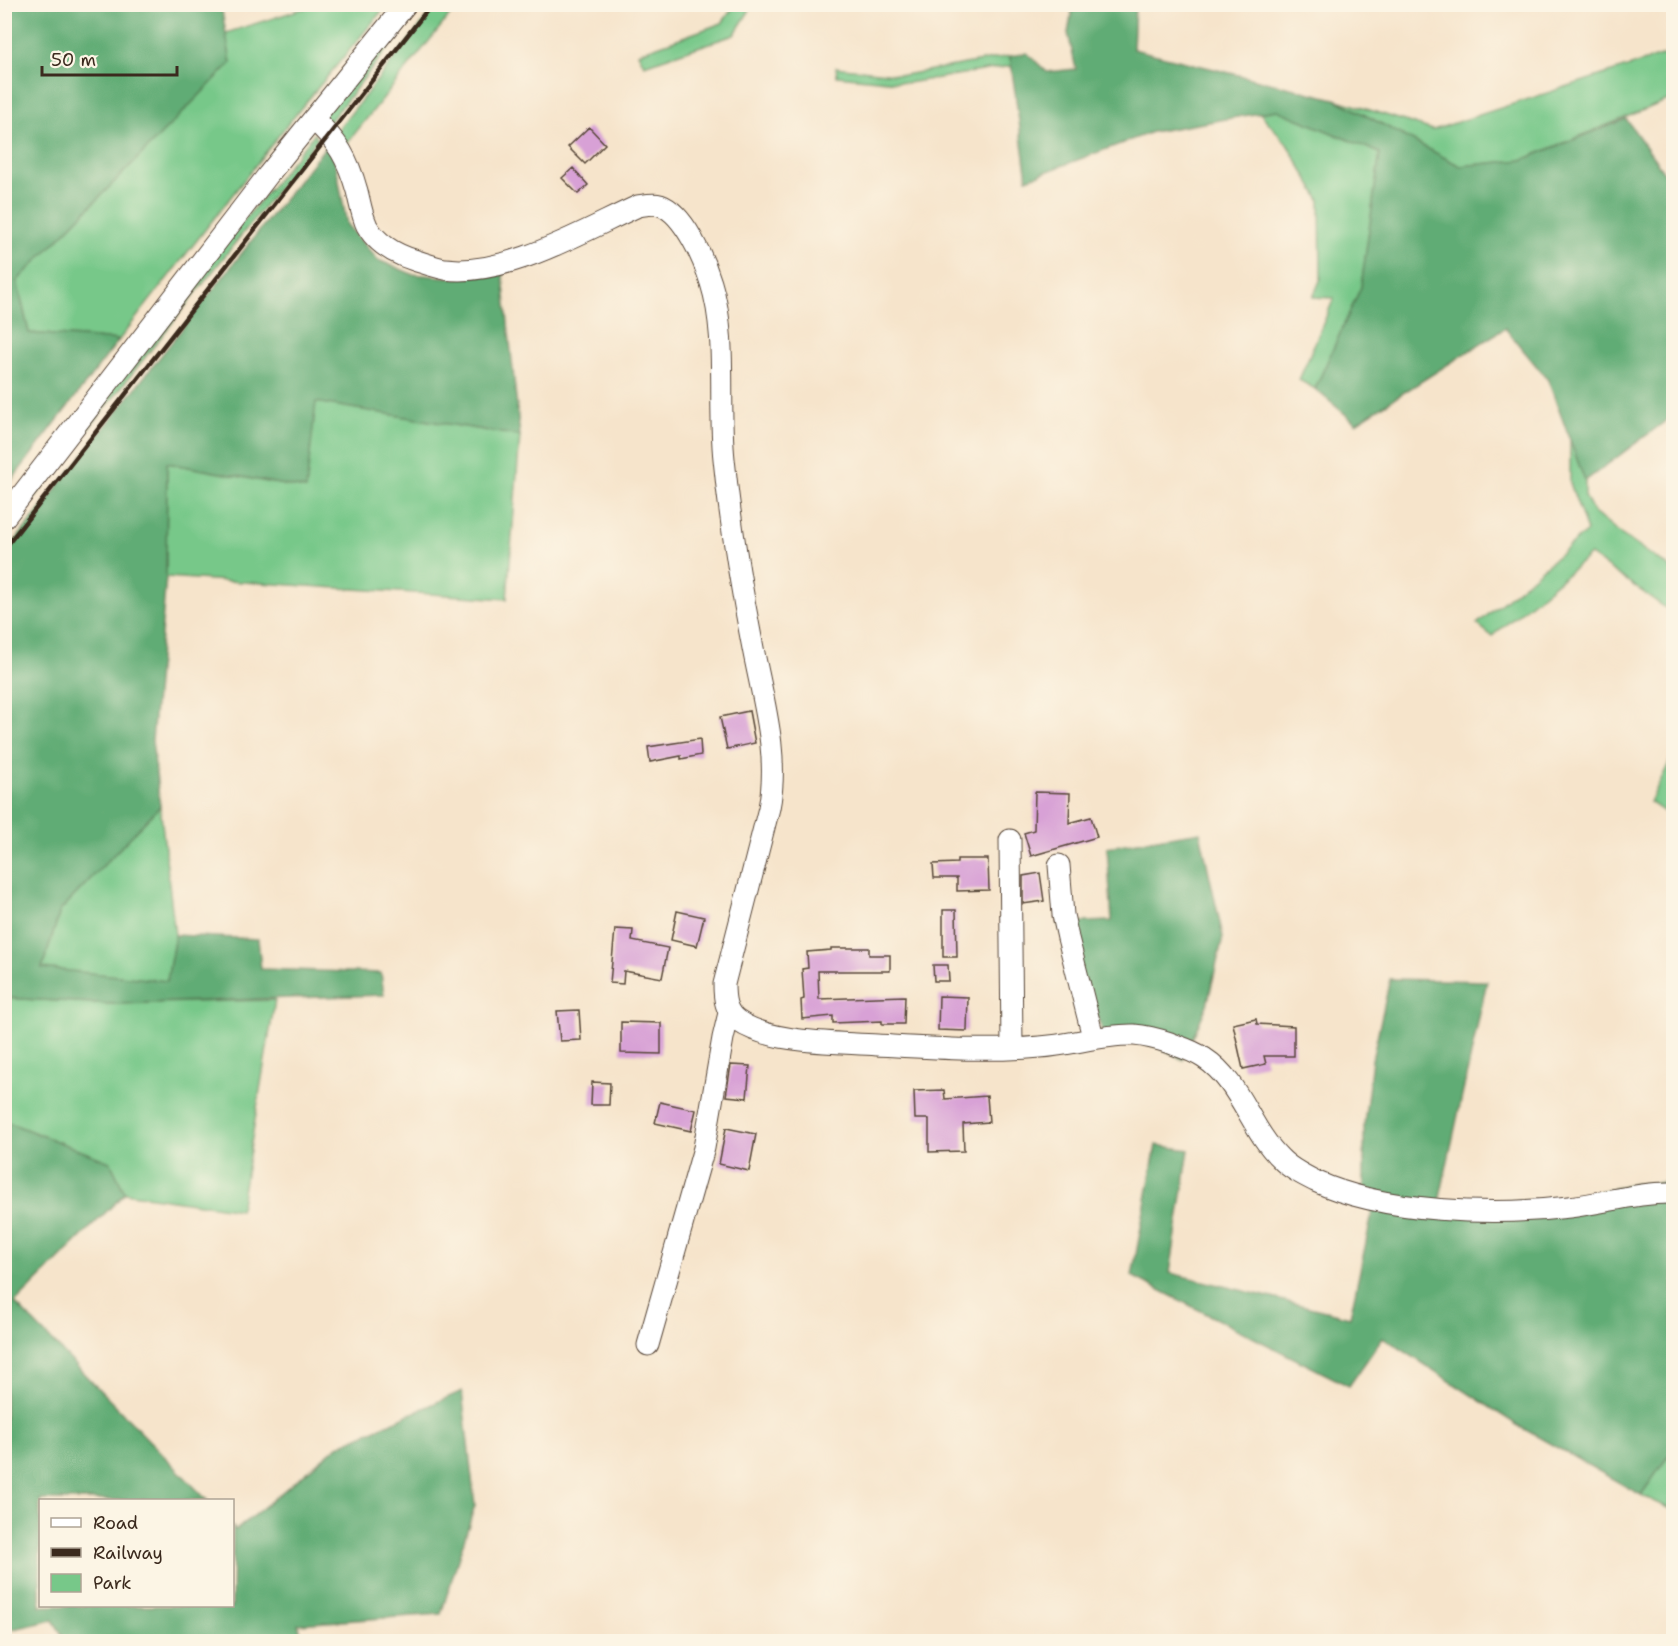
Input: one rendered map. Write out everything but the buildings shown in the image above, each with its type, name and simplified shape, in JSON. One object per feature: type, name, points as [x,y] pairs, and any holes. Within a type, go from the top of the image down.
[{"type":"street","points":[[4,518],[313,119],[406,4]]},
{"type":"street","points":[[313,119],[343,152],[368,226],[380,243],[404,256],[444,269],[464,270],[491,267],[530,255],[638,206],[648,204],[668,209],[678,217],[701,257],[711,283],[717,308],[724,457],[740,579],[770,740],[773,787],[727,965],[724,997],[729,1013],[704,1148],[648,1345]]},
{"type":"street","points":[[1010,840],[1012,1048]]},
{"type":"street","points":[[1059,865],[1063,915],[1093,1037]]},
{"type":"street","points":[[729,1013],[739,1022],[752,1028],[784,1037],[906,1046],[1012,1048],[1042,1047],[1093,1037],[1136,1035],[1155,1038],[1204,1058],[1239,1096],[1266,1141],[1280,1159],[1297,1171],[1316,1182],[1359,1196],[1399,1204],[1456,1210],[1517,1210],[1567,1207],[1645,1194],[1674,1193]]},
{"type":"green space","points":[[5,4],[221,5],[231,63],[17,281],[29,333],[119,340],[5,489]]},
{"type":"green space","points":[[314,5],[387,5],[287,125],[119,340],[29,333],[17,281],[231,63],[226,33]]},
{"type":"green space","points":[[411,5],[422,5],[324,129],[319,111]]},
{"type":"green space","points":[[437,5],[458,5],[340,152],[332,137]]},
{"type":"green space","points":[[735,5],[753,5],[734,35],[644,65],[638,53],[722,23]]},
{"type":"green space","points":[[1073,5],[1135,5],[1133,49],[1335,99],[1460,166],[1522,160],[1626,119],[1673,185],[1674,408],[1671,417],[1585,481],[1548,380],[1505,328],[1356,423],[1315,389],[1361,287],[1380,153],[1277,110],[1152,132],[1027,179],[1010,56],[1027,53],[1047,72],[1076,69],[1068,33]]},
{"type":"green space","points":[[1673,52],[1673,98],[1522,160],[1460,166],[1335,99],[1433,130]]},
{"type":"green space","points":[[1010,56],[1011,66],[908,83],[837,76],[836,67],[904,75]]},
{"type":"green space","points":[[1277,110],[1380,153],[1361,287],[1315,389],[1299,380],[1334,298],[1313,297],[1321,278],[1320,200],[1287,144],[1260,113]]},
{"type":"green space","points":[[314,134],[318,138],[5,535],[5,515]]},
{"type":"green space","points":[[326,146],[336,165],[347,225],[378,260],[412,274],[457,278],[502,267],[520,436],[316,402],[306,489],[167,463],[166,577],[152,741],[160,806],[60,911],[42,968],[167,981],[175,935],[258,939],[261,969],[381,973],[384,995],[112,1004],[5,998],[4,555]]},
{"type":"green space","points":[[315,402],[520,436],[507,599],[166,577],[167,463],[305,489]]},
{"type":"green space","points":[[1570,440],[1585,481],[1585,496],[1593,512],[1616,531],[1673,570],[1673,613],[1590,555],[1492,636],[1477,624],[1587,531],[1570,483]]},
{"type":"green space","points":[[1673,755],[1674,818],[1650,802]]},
{"type":"green space","points":[[160,806],[175,935],[167,981],[42,969],[60,911]]},
{"type":"green space","points":[[1200,832],[1223,937],[1207,1005],[1183,1060],[1163,1049],[1146,1044],[1106,1039],[1058,923],[1112,921],[1107,847]]},
{"type":"green space","points":[[1390,979],[1487,981],[1439,1202],[1559,1201],[1630,1184],[1673,1182],[1673,1449],[1641,1495],[1517,1425],[1383,1337],[1349,1386],[1132,1276],[1156,1145],[1189,1150],[1170,1273],[1350,1317],[1372,1214],[1364,1189],[1364,1125],[1372,1060]]},
{"type":"green space","points":[[4,998],[112,1004],[275,1000],[240,1210],[125,1193],[110,1162],[5,1121]]},
{"type":"green space","points":[[5,1121],[110,1162],[125,1193],[15,1303],[206,1499],[39,1499],[39,1607],[234,1607],[234,1528],[236,1530],[338,1446],[462,1391],[475,1505],[441,1614],[298,1624],[304,1642],[66,1641],[53,1620],[5,1631]]},
{"type":"green space","points":[[1673,1449],[1673,1510],[1641,1495]]},
{"type":"railway","points":[[4,549],[432,4]]}]
